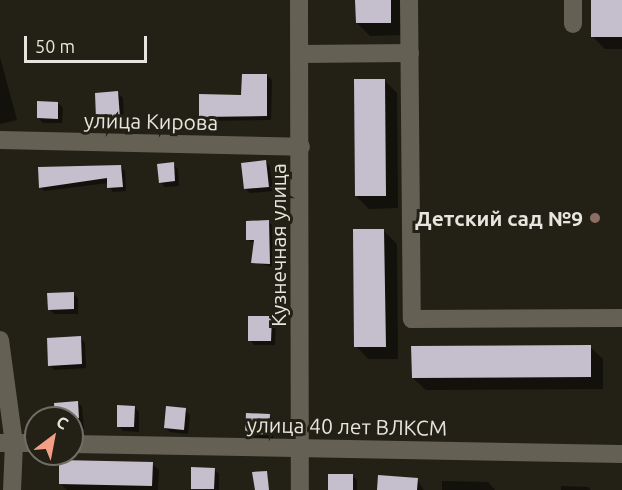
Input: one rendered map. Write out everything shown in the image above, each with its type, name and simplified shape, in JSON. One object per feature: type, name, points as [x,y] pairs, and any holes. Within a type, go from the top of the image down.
[{"type":"street","name":"Кузнечная улица","points":[[300,0],[300,490]]},
{"type":"street","points":[[410,0],[412,319],[622,318]]},
{"type":"street","points":[[573,0],[573,24]]},
{"type":"street","points":[[300,54],[410,53]]},
{"type":"street","name":"улица Кирова","points":[[0,140],[301,147]]},
{"type":"street","points":[[0,340],[12,490]]},
{"type":"street","points":[[7,443],[24,443]]},
{"type":"street","name":"улица 40 лет ВЛКСМ","points":[[84,444],[622,454]]},
{"type":"building","points":[[355,0],[391,0],[391,23],[356,23]]},
{"type":"building","points":[[591,0],[622,0],[622,37],[591,37]]},
{"type":"building","points":[[242,74],[267,74],[267,116],[199,117],[199,94],[241,95]]},
{"type":"building","points":[[354,79],[385,79],[386,196],[355,196]]},
{"type":"building","points":[[118,91],[120,118],[96,119],[95,93]]},
{"type":"building","points":[[37,101],[58,102],[58,119],[37,118]]},
{"type":"building","points":[[266,160],[269,187],[244,189],[241,163]]},
{"type":"building","points":[[174,162],[175,181],[159,183],[157,164]]},
{"type":"building","points":[[121,165],[123,187],[107,188],[107,178],[39,188],[38,167]]},
{"type":"building","points":[[269,220],[270,264],[251,263],[254,240],[246,240],[246,221]]},
{"type":"building","points":[[353,229],[384,229],[386,347],[354,347]]},
{"type":"building","points":[[74,292],[74,309],[48,310],[47,293]]},
{"type":"building","points":[[248,316],[272,316],[271,341],[248,341]]},
{"type":"building","points":[[81,336],[82,364],[48,366],[47,338]]},
{"type":"building","points":[[591,345],[591,377],[412,378],[411,346]]},
{"type":"building","points":[[78,401],[78,406],[54,406],[54,403]]},
{"type":"building","points":[[117,405],[135,406],[134,427],[117,427]]},
{"type":"building","points":[[166,406],[186,408],[184,430],[164,428]]},
{"type":"building","points":[[246,413],[270,414],[269,435],[245,433]]},
{"type":"building","points":[[84,461],[153,462],[152,486],[59,484],[59,466],[84,466]]},
{"type":"building","points":[[191,467],[215,468],[214,489],[191,489]]},
{"type":"building","points":[[267,471],[269,490],[255,490],[252,472]]},
{"type":"building","points":[[328,474],[353,474],[353,490],[328,490]]},
{"type":"building","points":[[378,475],[418,478],[417,490],[377,490]]},
{"type":"place","name":"Детский сад №9","points":[[595,218]]}]
